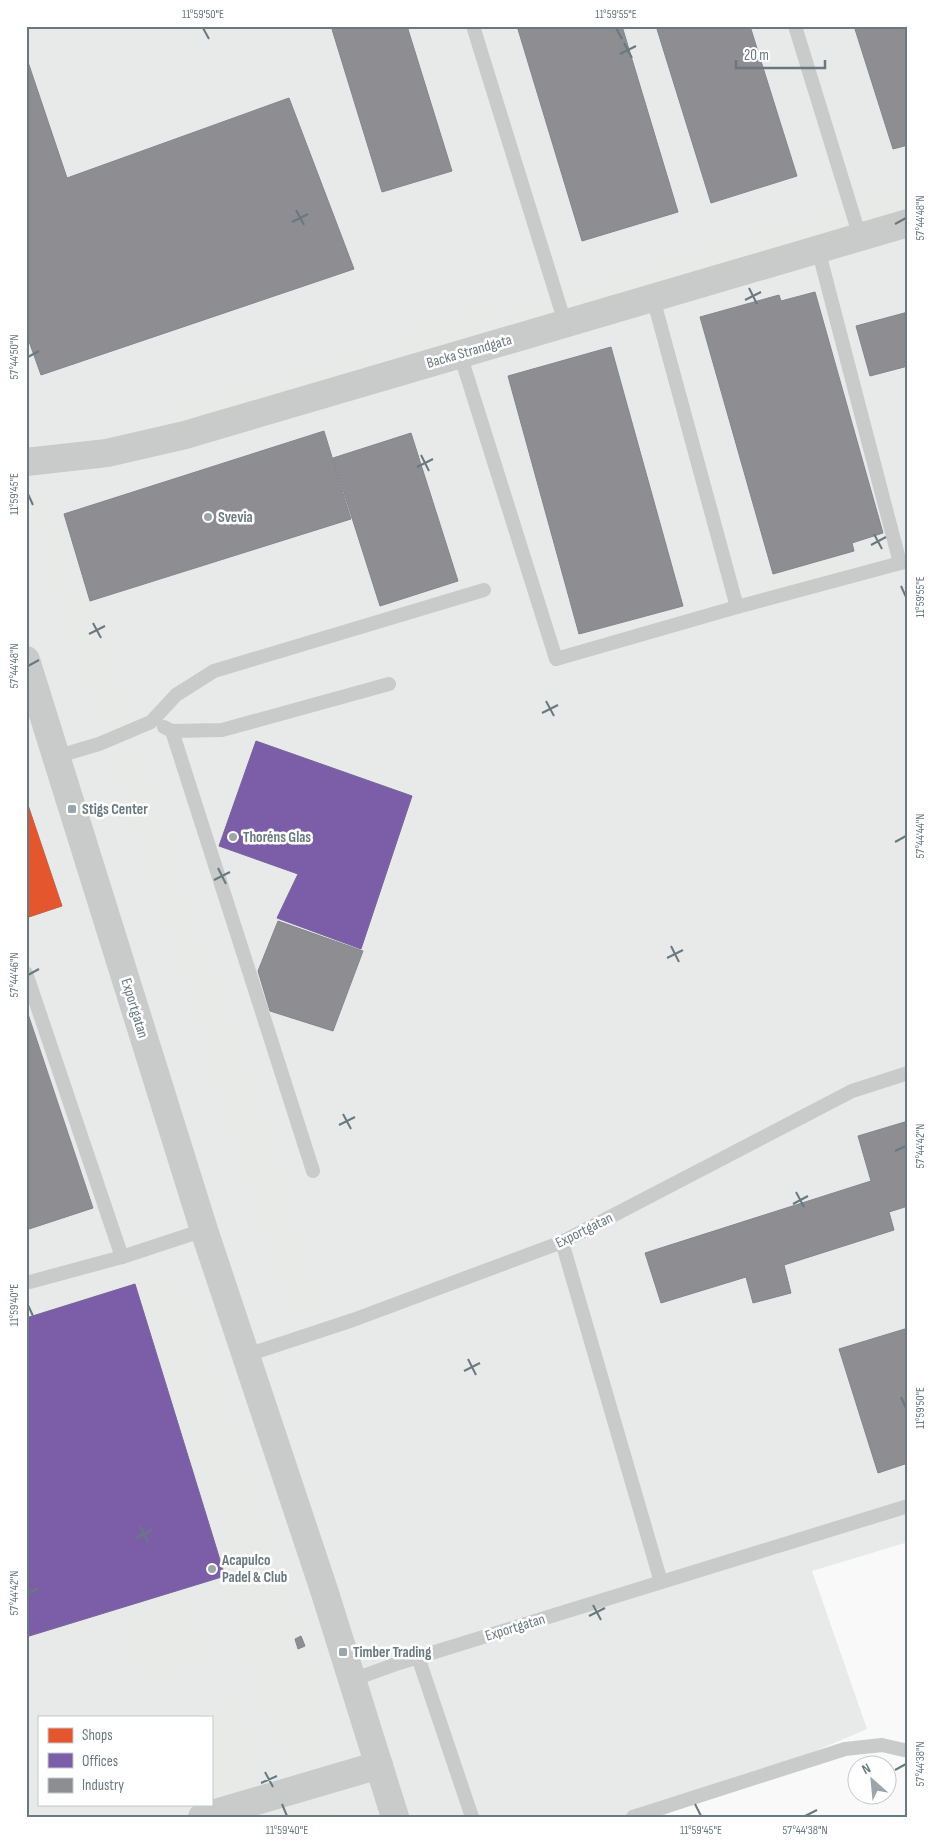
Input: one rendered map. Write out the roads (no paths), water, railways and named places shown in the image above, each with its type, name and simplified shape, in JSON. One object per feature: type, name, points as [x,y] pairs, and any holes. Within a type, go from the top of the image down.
[{"type":"street","name":"Backa Strandgata","points":[[26,462],[107,453],[185,435],[908,223]]},
{"type":"street","name":"Exportgatan","points":[[26,660],[204,1230],[247,1355],[395,1817]]},
{"type":"street","points":[[202,1817],[379,1766]]},
{"type":"lane","points":[[473,26],[565,323]]},
{"type":"lane","points":[[795,26],[860,237]]},
{"type":"lane","points":[[460,354],[556,659],[904,562],[818,249]]},
{"type":"lane","points":[[652,298],[737,607]]},
{"type":"lane","points":[[56,757],[99,744],[151,722],[176,695],[214,671],[484,590]]},
{"type":"lane","points":[[151,722],[172,731],[222,730],[388,684]]},
{"type":"lane","points":[[172,731],[313,1171]]},
{"type":"lane","points":[[26,972],[122,1257]]},
{"type":"lane","name":"Exportgatan","points":[[247,1355],[353,1320],[562,1242],[852,1091],[908,1072]]},
{"type":"lane","points":[[26,1283],[122,1257],[204,1230]]},
{"type":"lane","points":[[562,1242],[661,1582]]},
{"type":"lane","name":"Exportgatan","points":[[352,1680],[418,1657],[908,1506]]},
{"type":"lane","points":[[418,1657],[472,1817]]},
{"type":"lane","points":[[632,1817],[845,1750],[882,1745],[908,1751]]},
{"type":"place","name":"Svevia","points":[[208,517]]},
{"type":"place","name":"Stigs Center","points":[[72,809]]},
{"type":"place","name":"Thoréns Glas","points":[[233,837]]},
{"type":"place","name":"Acapulco Padel & Club","points":[[212,1569]]},
{"type":"place","name":"Timber Trading","points":[[343,1652]]}]
